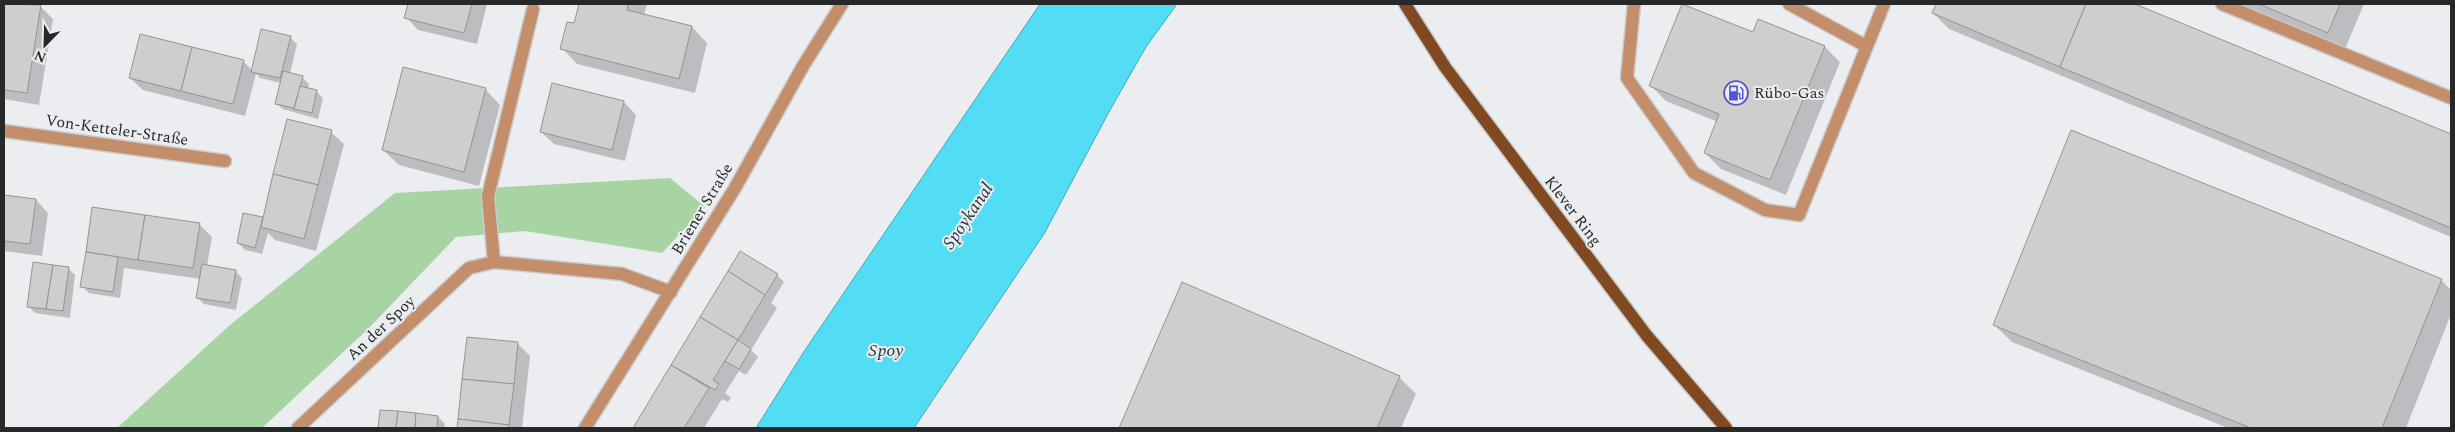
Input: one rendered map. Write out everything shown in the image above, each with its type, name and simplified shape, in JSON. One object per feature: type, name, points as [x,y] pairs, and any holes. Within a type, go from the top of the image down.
[{"type":"main road","name":"Klever Ring","points":[[1405,4],[1445,67],[1647,336],[1726,428]]},
{"type":"street","name":"Briener Straße","points":[[585,428],[735,188],[803,66],[842,4]]},
{"type":"street","points":[[1634,4],[1627,78],[1694,173],[1765,210],[1798,214],[1884,4]]},
{"type":"street","points":[[1789,4],[1866,46]]},
{"type":"street","points":[[2222,4],[2451,98]]},
{"type":"street","points":[[494,262],[488,196],[533,9]]},
{"type":"street","name":"Von-Ketteler-Straße","points":[[4,131],[225,161]]},
{"type":"street","name":"An der Spoy","points":[[298,428],[469,268],[494,262],[622,274],[671,292]]},
{"type":"green space","points":[[670,178],[705,207],[662,253],[525,231],[456,237],[369,328],[262,428],[117,428],[230,325],[395,193]]},
{"type":"water","name":"Spoy","points":[[1040,4],[1177,4],[1146,47],[1044,234],[914,428],[756,428],[805,350]]},
{"type":"building","points":[[4,4],[41,5],[27,93],[4,90]]},
{"type":"building","points":[[408,4],[472,4],[464,33],[404,18]]},
{"type":"building","points":[[579,4],[628,4],[627,10],[692,26],[679,79],[560,49],[567,22],[574,23]]},
{"type":"building","name":"Rübo-Gas","points":[[1682,4],[1753,32],[1758,19],[1825,46],[1770,180],[1704,153],[1719,114],[1649,86]]},
{"type":"building","points":[[1936,4],[2086,4],[2060,67],[1932,13]]},
{"type":"building","points":[[2086,4],[2135,4],[2451,134],[2451,228],[2060,67]]},
{"type":"building","points":[[2259,4],[2340,4],[2328,33]]},
{"type":"building","points":[[261,29],[291,36],[280,78],[251,72]]},
{"type":"building","points":[[140,34],[192,47],[181,91],[129,78]]},
{"type":"building","points":[[192,47],[244,60],[233,104],[181,91]]},
{"type":"building","points":[[403,67],[486,88],[464,172],[382,150]]},
{"type":"building","points":[[283,71],[303,76],[294,108],[275,104]]},
{"type":"building","points":[[552,83],[624,101],[612,150],[540,132]]},
{"type":"building","points":[[300,86],[317,90],[312,113],[294,109]]},
{"type":"building","points":[[287,119],[332,130],[318,185],[273,174]]},
{"type":"building","points":[[2071,130],[2442,279],[2382,428],[2251,428],[1993,325]]},
{"type":"building","points":[[273,174],[318,185],[304,239],[261,227]]},
{"type":"building","points":[[4,195],[36,199],[30,244],[4,241]]},
{"type":"building","points":[[92,207],[145,215],[138,260],[86,252]]},
{"type":"building","points":[[243,213],[263,217],[255,248],[237,243]]},
{"type":"building","points":[[145,215],[200,223],[193,268],[138,260]]},
{"type":"building","points":[[740,251],[778,274],[765,295],[728,271]]},
{"type":"building","points":[[86,252],[118,257],[113,292],[80,287]]},
{"type":"building","points":[[33,262],[53,265],[46,309],[27,307]]},
{"type":"building","points":[[202,264],[236,270],[230,303],[196,298]]},
{"type":"building","points":[[53,265],[69,267],[63,311],[46,309]]},
{"type":"building","points":[[728,271],[765,295],[738,340],[700,317]]},
{"type":"building","points":[[1182,282],[1400,376],[1377,428],[1119,428]]},
{"type":"building","points":[[700,317],[738,340],[713,380],[719,384],[715,390],[671,365]]},
{"type":"building","points":[[467,337],[518,342],[514,384],[462,379]]},
{"type":"building","points":[[738,340],[751,349],[739,369],[725,361]]},
{"type":"building","points":[[671,365],[709,388],[684,428],[633,428]]},
{"type":"building","points":[[462,379],[514,384],[509,425],[458,419]]},
{"type":"building","points":[[380,410],[398,411],[396,428],[378,428]]},
{"type":"building","points":[[398,411],[416,413],[415,428],[396,428]]},
{"type":"building","points":[[416,413],[438,416],[437,428],[415,428]]},
{"type":"building","points":[[458,419],[509,425],[509,428],[457,428]]},
{"type":"place","name":"Rübo-Gas","points":[[1736,93]]},
{"type":"water label","name":"Spoykanal","points":[[968,216]]}]
